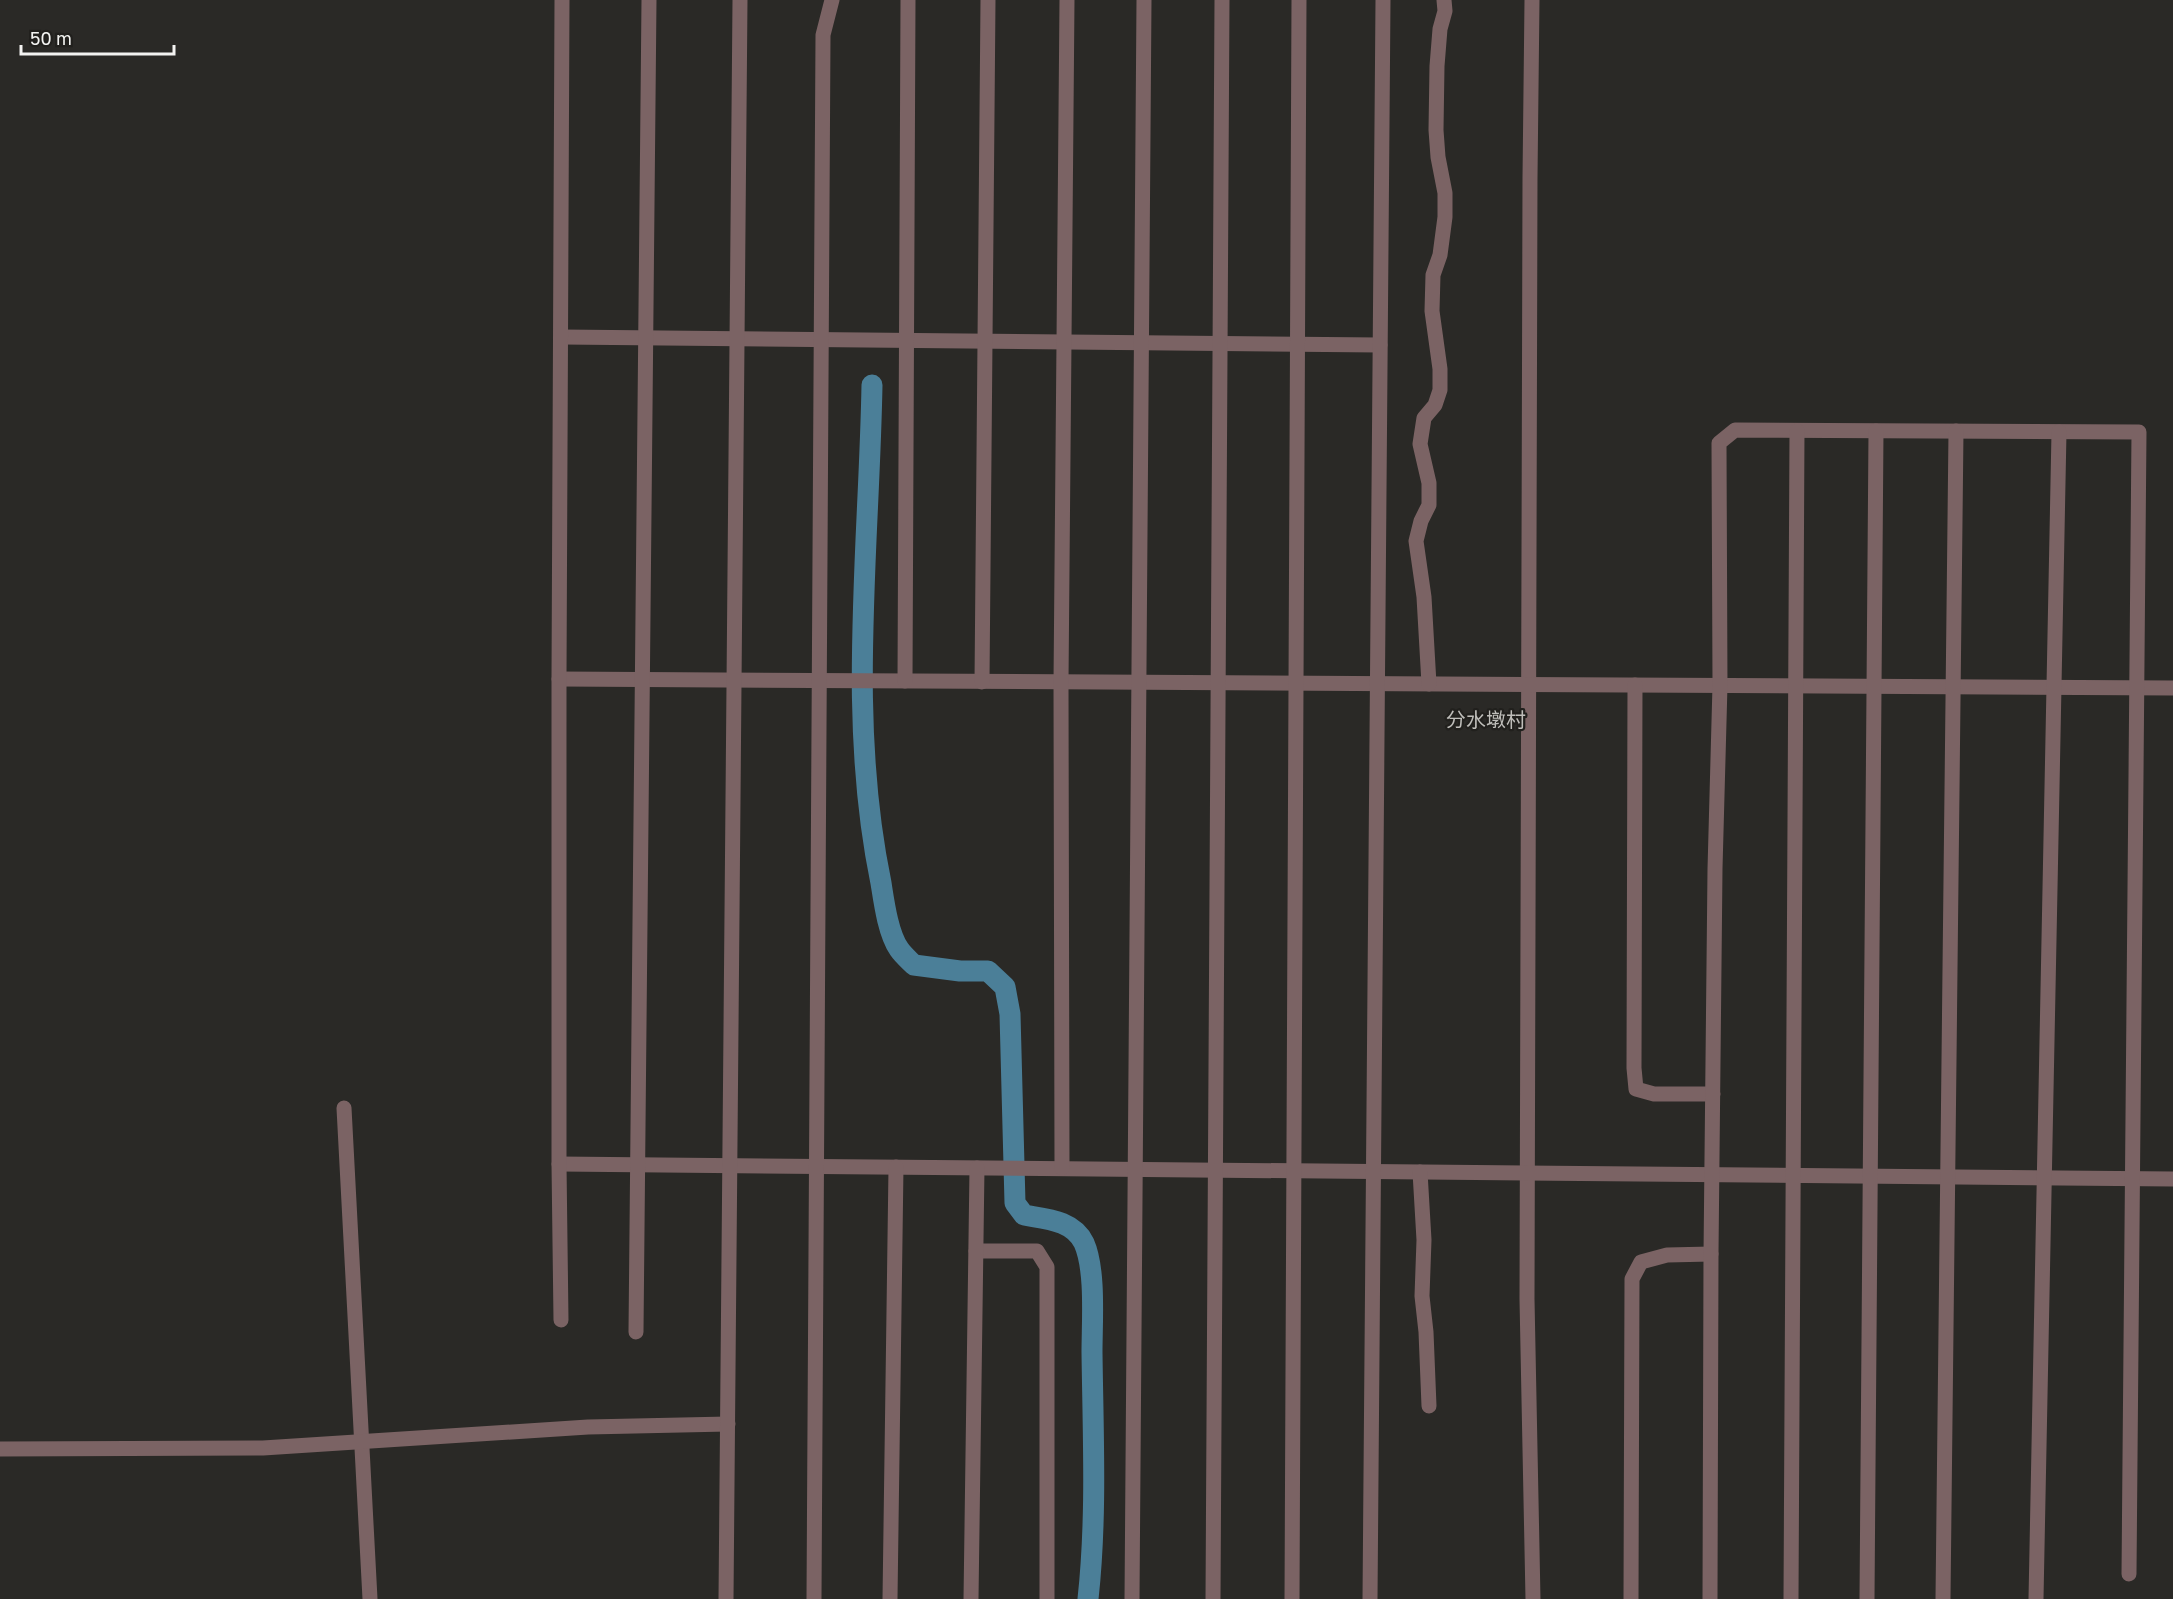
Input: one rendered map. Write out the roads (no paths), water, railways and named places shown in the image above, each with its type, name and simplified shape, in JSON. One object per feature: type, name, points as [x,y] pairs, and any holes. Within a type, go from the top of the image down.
[{"type":"street","points":[[561,1320],[559,680],[562,0]]},
{"type":"street","points":[[636,1332],[649,0]]},
{"type":"street","points":[[726,1599],[740,0]]},
{"type":"street","points":[[814,1599],[823,35],[832,0]]},
{"type":"street","points":[[897,681],[907,340],[908,0]]},
{"type":"street","points":[[982,682],[988,0]]},
{"type":"street","points":[[1062,1168],[1061,682],[1066,0]]},
{"type":"street","points":[[1132,1599],[1144,0]]},
{"type":"street","points":[[1213,1599],[1222,0]]},
{"type":"street","points":[[1292,1599],[1299,0]]},
{"type":"street","points":[[1370,1599],[1383,0]]},
{"type":"street","points":[[1429,684],[1424,597],[1416,541],[1420,521],[1429,505],[1429,483],[1420,444],[1424,418],[1435,405],[1440,390],[1440,369],[1432,311],[1433,275],[1440,255],[1445,217],[1436,130],[1437,66],[1440,29],[1445,11],[1444,0]]},
{"type":"street","points":[[1532,0],[1527,1299],[1533,1599]]},
{"type":"street","points":[[562,337],[1380,345]]},
{"type":"street","points":[[1710,1599],[1711,1254],[1720,685],[1719,443],[1736,430],[2139,432],[2129,1574]]},
{"type":"street","points":[[1791,1599],[1797,431]]},
{"type":"street","points":[[1867,1599],[1876,431]]},
{"type":"street","points":[[1943,1599],[1956,431]]},
{"type":"street","points":[[2036,1599],[2059,432]]},
{"type":"street","points":[[559,680],[2173,688]]},
{"type":"street","points":[[1635,685],[1634,1068],[1636,1089],[1654,1094],[1713,1094]]},
{"type":"street","points":[[344,1108],[370,1599]]},
{"type":"street","points":[[559,1164],[2173,1179]]},
{"type":"street","points":[[890,1599],[896,1167]]},
{"type":"street","points":[[971,1599],[976,1251],[983,1168]]},
{"type":"street","points":[[1420,1172],[1424,1240],[1422,1296],[1429,1406]]},
{"type":"street","points":[[976,1251],[1037,1251],[1047,1267],[1047,1599]]},
{"type":"street","points":[[1631,1599],[1632,1279],[1641,1262],[1666,1255],[1711,1254]]},
{"type":"street","points":[[0,1449],[263,1448],[588,1427],[728,1424]]},
{"type":"waterway","points":[[872,385],[862,697],[871,821],[885,908],[895,942],[914,965],[960,971],[988,971],[1005,987],[1010,1014],[1015,1203],[1024,1215],[1058,1222],[1073,1229],[1084,1243],[1088,1254],[1092,1296],[1094,1476],[1093,1537],[1088,1599]]},
{"type":"district","name":"分水墩村","points":[[1486,719]]}]
